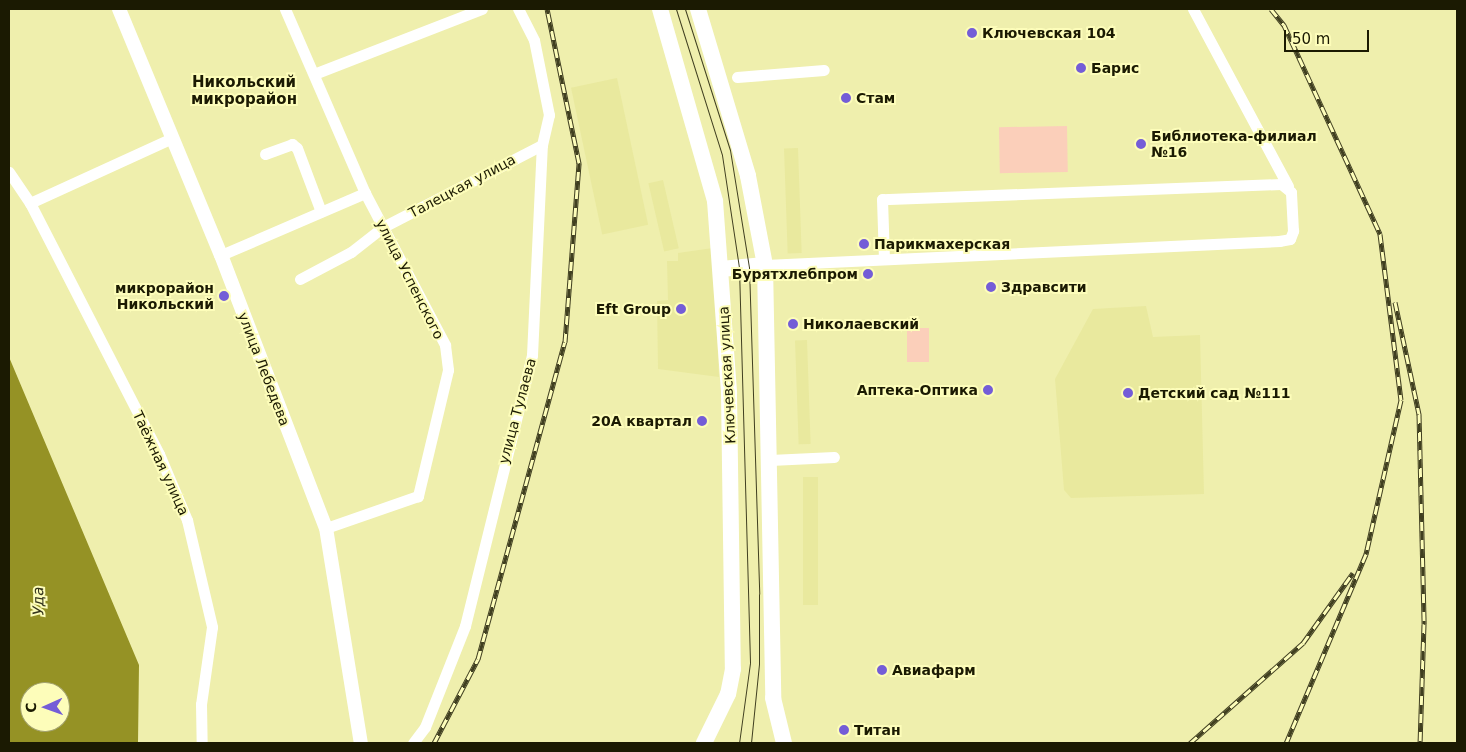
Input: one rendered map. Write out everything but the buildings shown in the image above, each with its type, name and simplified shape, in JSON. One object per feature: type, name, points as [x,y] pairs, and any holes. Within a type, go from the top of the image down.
[{"type":"main road","name":"Ключевская улица","points":[[660,9],[714,201],[721,269],[729,393],[735,644],[728,694],[704,743]]},
{"type":"main road","points":[[698,9],[748,176],[765,266],[773,698],[784,743]]},
{"type":"main road","points":[[721,269],[765,266]]},
{"type":"street","name":"улица Лебедева","points":[[119,9],[170,139],[221,255],[326,528],[361,743]]},
{"type":"street","name":"улица Успенского","points":[[285,9],[365,193],[445,345],[448,370],[418,496],[326,528]]},
{"type":"street","points":[[314,74],[482,9]]},
{"type":"street","name":"улица Тулаева","points":[[413,743],[425,727],[465,626],[532,356],[542,145],[549,115],[534,40],[518,9]]},
{"type":"street","points":[[765,266],[884,258],[1290,239],[1293,231],[1288,186],[1192,9]]},
{"type":"street","points":[[737,77],[824,70]]},
{"type":"street","points":[[30,203],[170,139]]},
{"type":"street","points":[[265,154],[292,144],[297,148],[321,212]]},
{"type":"street","name":"Талецкая улица","points":[[300,279],[351,252],[383,227],[542,145]]},
{"type":"street","name":"Таёжная улица","points":[[9,172],[30,203],[159,454],[187,520],[212,627],[201,704],[202,743]]},
{"type":"street","points":[[884,258],[882,199],[1288,186]]},
{"type":"street","points":[[221,255],[365,193]]},
{"type":"street","points":[[770,460],[834,457]]},
{"type":"shaded area","points":[[617,78],[648,225],[602,234],[571,88]]},
{"type":"shaded area","points":[[1067,126],[1068,172],[1000,173],[999,127]]},
{"type":"shaded area","points":[[784,148],[798,148],[802,253],[788,253]]},
{"type":"shaded area","points":[[663,180],[679,248],[664,252],[648,183]]},
{"type":"shaded area","points":[[713,248],[719,377],[658,369],[657,301],[668,300],[667,261],[678,261],[678,253]]},
{"type":"shaded area","name":"Детский сад №111","points":[[1146,306],[1153,337],[1200,335],[1204,494],[1071,498],[1064,490],[1055,379],[1093,309]]},
{"type":"shaded area","points":[[907,328],[929,328],[929,362],[907,362]]},
{"type":"shaded area","points":[[795,340],[807,340],[811,444],[799,444]]},
{"type":"shaded area","points":[[803,477],[818,477],[818,605],[803,605]]},
{"type":"water","name":"Уда","points":[[9,357],[139,665],[138,743],[9,743]]},
{"type":"tram line","points":[[676,9],[722,155],[739,268],[750,663],[739,743]]},
{"type":"tram line","points":[[685,9],[730,150],[749,267],[759,594],[759,664],[751,743]]},
{"type":"railway","points":[[434,743],[478,659],[565,342],[579,163],[547,9]]},
{"type":"railway","points":[[1271,9],[1284,25],[1380,234],[1401,400],[1366,554],[1286,743]]},
{"type":"railway","points":[[1395,302],[1419,414],[1424,624],[1420,743]]},
{"type":"railway","points":[[1190,743],[1303,643],[1353,573]]},
{"type":"place","name":"Ключевская 104","points":[[972,33]]},
{"type":"place","name":"Барис","points":[[1081,68]]},
{"type":"place","name":"Стам","points":[[846,98]]},
{"type":"place","name":"Библиотека-филиал №16","points":[[1141,144]]},
{"type":"place","name":"Парикмахерская","points":[[864,244]]},
{"type":"place","name":"Бурятхлебпром","points":[[868,274]]},
{"type":"place","name":"Здравсити","points":[[991,287]]},
{"type":"place","name":"микрорайон Никольский","points":[[224,296]]},
{"type":"place","name":"Eft Group","points":[[681,309]]},
{"type":"place","name":"Николаевский","points":[[793,324]]},
{"type":"place","name":"Аптека-Оптика","points":[[988,390]]},
{"type":"place","name":"Детский сад №111","points":[[1128,393]]},
{"type":"place","name":"20А квартал","points":[[702,421]]},
{"type":"place","name":"Авиафарм","points":[[882,670]]},
{"type":"place","name":"Титан","points":[[844,730]]},
{"type":"district","name":"Никольский микрорайон","points":[[244,90]]}]
